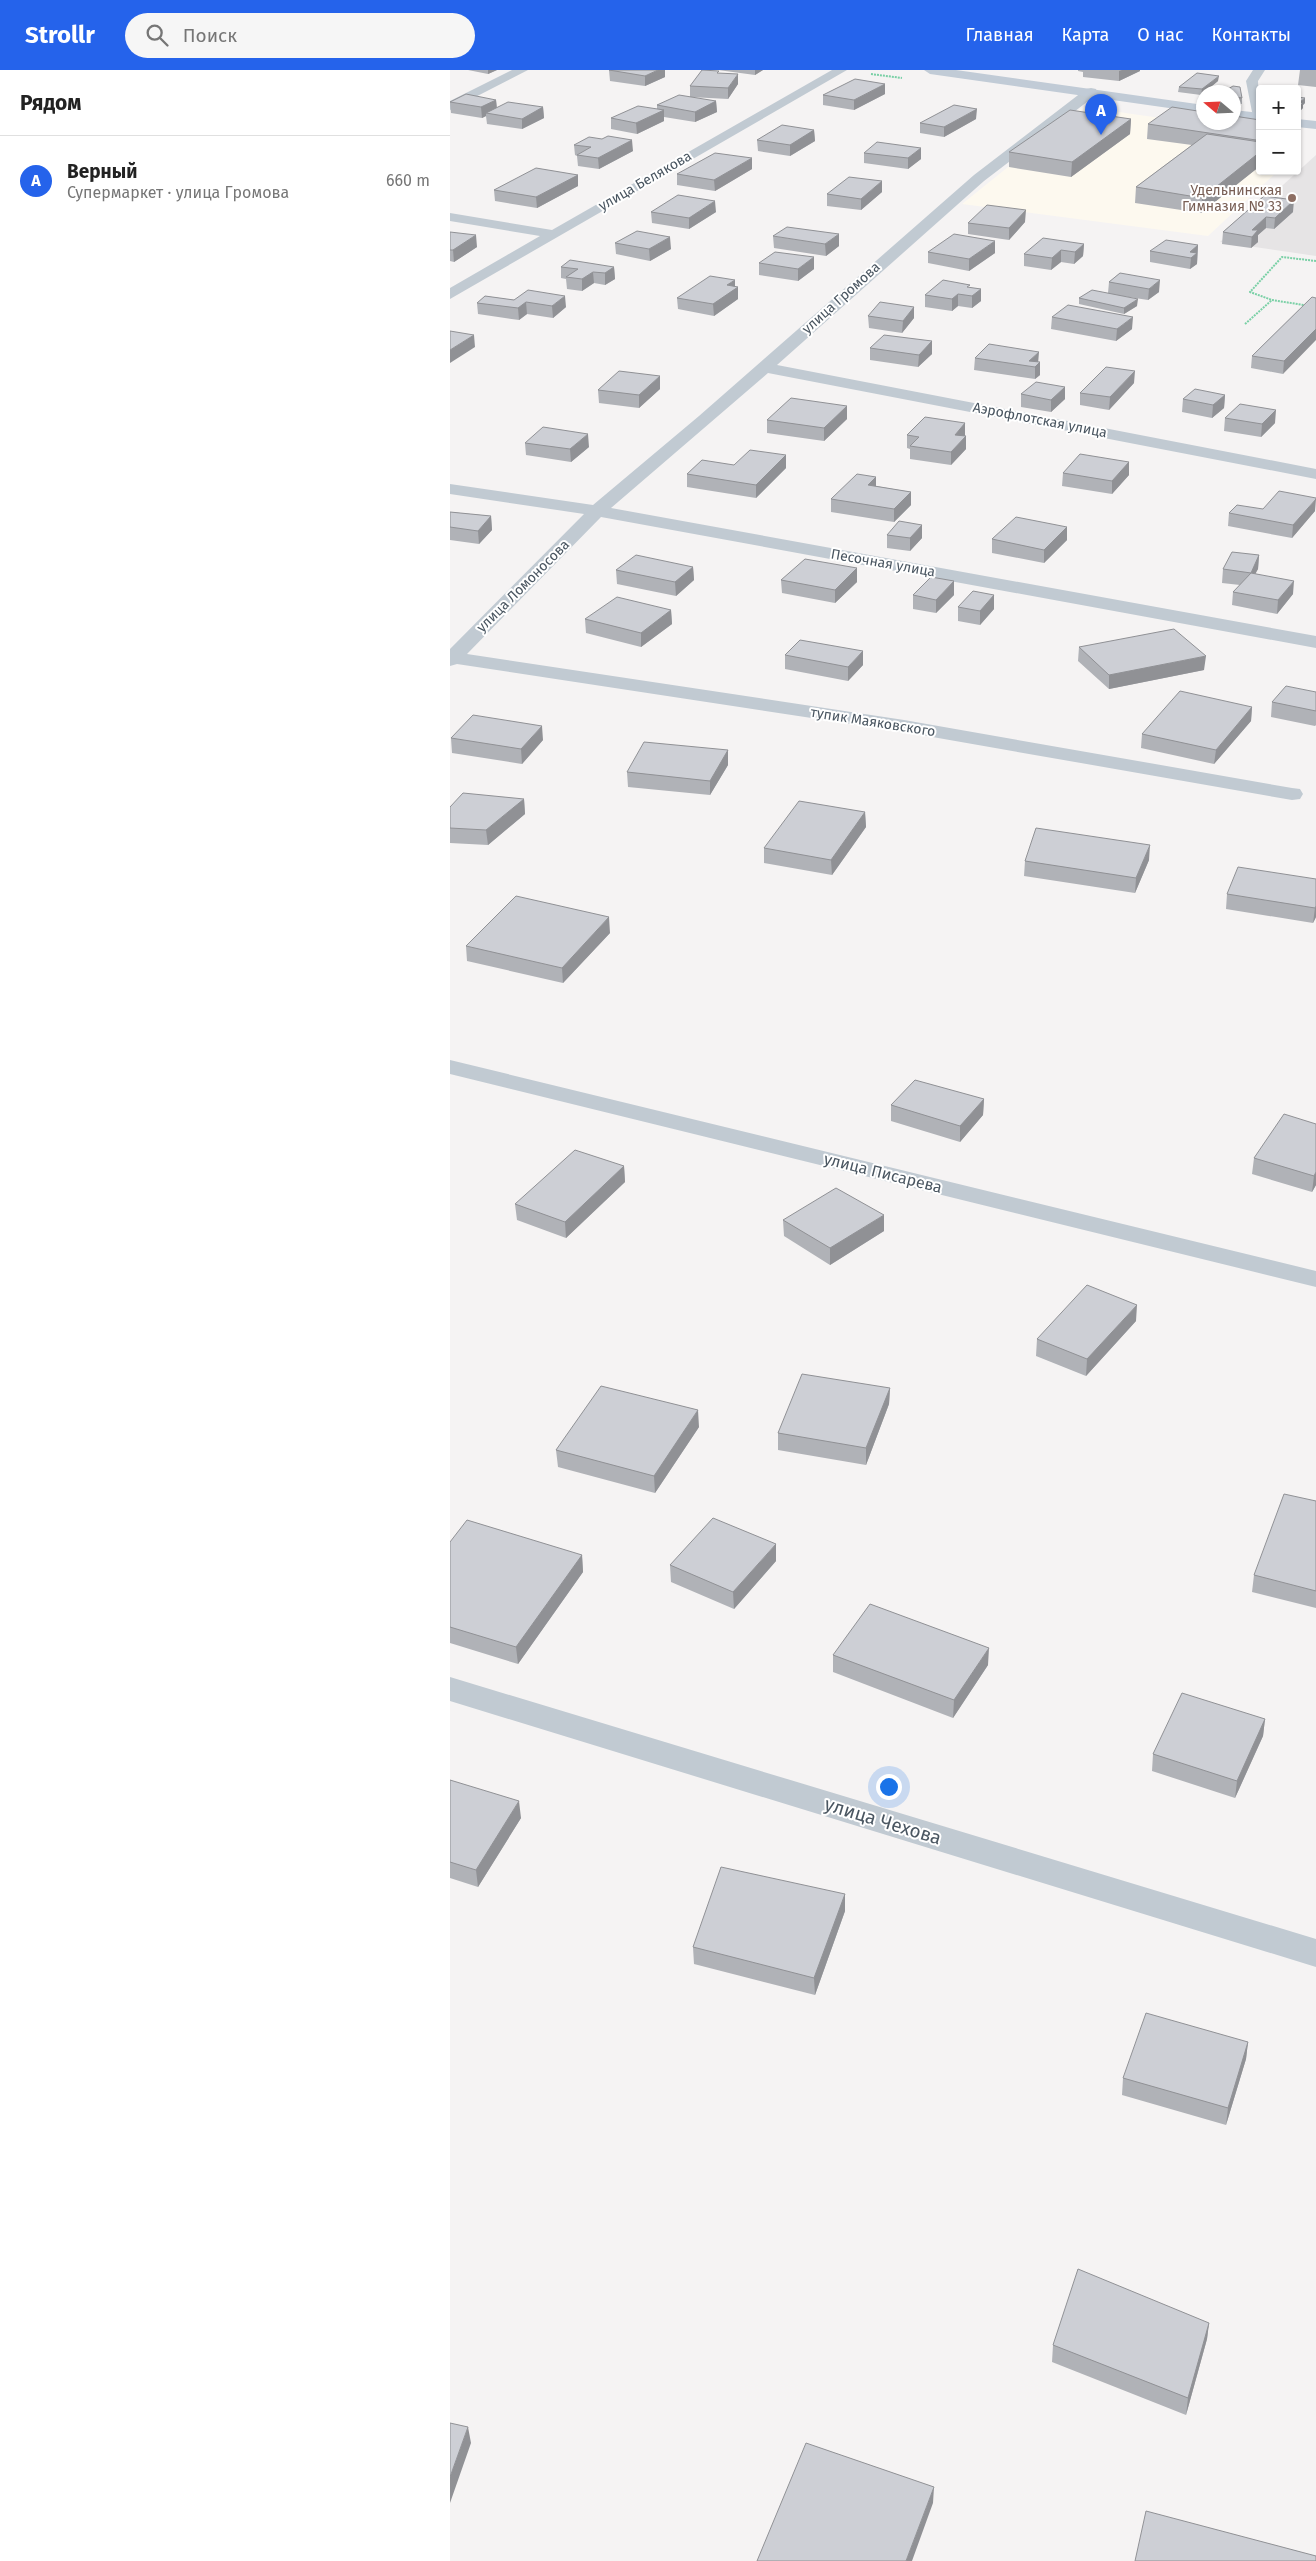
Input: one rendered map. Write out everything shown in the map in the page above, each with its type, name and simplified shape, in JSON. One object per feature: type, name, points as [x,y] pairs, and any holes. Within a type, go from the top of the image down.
[{"type":"main road","points":[[930,70],[1196,108]]},
{"type":"main road","points":[[1241,115],[1256,117]]},
{"type":"main road","points":[[1301,124],[1316,126]]},
{"type":"street","points":[[450,106],[522,70]]},
{"type":"street","name":"улица Белякова","points":[[450,294],[841,70]]},
{"type":"street","points":[[1256,99],[1252,81],[1259,70]]},
{"type":"street","name":"улица Громова","points":[[597,511],[979,178],[1091,92]]},
{"type":"street","points":[[450,217],[553,234]]},
{"type":"street","name":"Аэрофлотская улица","points":[[764,367],[1316,474]]},
{"type":"street","name":"Песочная улица","points":[[450,489],[597,511],[1316,642]]},
{"type":"street","name":"улица Ломоносова","points":[[451,658],[597,511]]},
{"type":"street","name":"тупик Маяковского","points":[[451,658],[904,726],[1292,794]]},
{"type":"street","name":"улица Писарева","points":[[450,1067],[1316,1278]]},
{"type":"street","name":"улица Чехова","points":[[450,1689],[1316,1953]]},
{"type":"path","points":[[1316,262],[1282,256],[1250,292],[1272,300],[1316,307]]},
{"type":"path","points":[[1245,324],[1272,300]]},
{"type":"shaded area","points":[[1083,107],[1196,123],[1196,130],[1241,129],[1256,131],[1256,175],[1274,175],[1208,236],[962,204]]},
{"type":"shaded area","name":"Удельнинская Гимназия № 33","points":[[1316,155],[1316,256],[1220,242],[1294,175],[1301,175],[1301,169]]},
{"type":"building","points":[[609,70],[658,70],[645,76]]},
{"type":"building","points":[[702,70],[738,74],[728,88],[690,86]]},
{"type":"building","points":[[1197,73],[1219,76],[1207,85],[1196,85],[1196,88],[1179,87]]},
{"type":"building","points":[[855,79],[885,84],[854,100],[823,95]]},
{"type":"building","points":[[466,94],[496,100],[481,107],[450,102]]},
{"type":"building","points":[[679,95],[716,101],[695,112],[657,105]]},
{"type":"building","points":[[508,102],[543,107],[522,119],[486,113]]},
{"type":"building","points":[[954,105],[977,109],[944,127],[920,123]]},
{"type":"building","points":[[638,106],[664,110],[636,123],[611,118]]},
{"type":"building","points":[[1172,107],[1196,111],[1196,130],[1241,130],[1241,117],[1256,119],[1256,140],[1148,124]]},
{"type":"building","points":[[1070,110],[1131,119],[1072,162],[1009,152]]},
{"type":"building","points":[[782,125],[814,130],[790,145],[757,140]]},
{"type":"building","points":[[1207,134],[1256,141],[1256,155],[1202,198],[1136,187]]},
{"type":"building","points":[[608,136],[632,140],[598,158],[577,155],[591,147],[574,145],[589,137],[602,139]]},
{"type":"building","points":[[877,142],[921,148],[908,158],[864,153]]},
{"type":"building","points":[[715,153],[752,158],[714,180],[677,174]]},
{"type":"building","points":[[536,168],[578,175],[536,197],[494,190]]},
{"type":"building","points":[[849,177],[882,181],[861,199],[827,194]]},
{"type":"building","points":[[678,195],[715,201],[689,218],[651,212]]},
{"type":"building","points":[[1264,196],[1294,200],[1275,218],[1266,217],[1252,230],[1258,230],[1252,237],[1223,232]]},
{"type":"building","points":[[987,205],[1026,210],[1009,228],[968,223]]},
{"type":"building","points":[[787,227],[839,234],[825,244],[773,236]]},
{"type":"building","points":[[637,231],[670,237],[649,249],[615,243]]},
{"type":"building","points":[[450,232],[476,235],[450,250]]},
{"type":"building","points":[[954,234],[995,241],[969,259],[928,252]]},
{"type":"building","points":[[1043,238],[1084,244],[1075,252],[1061,250],[1052,258],[1024,254]]},
{"type":"building","points":[[1166,240],[1198,245],[1190,252],[1197,253],[1191,258],[1150,251]]},
{"type":"building","points":[[775,252],[814,257],[798,269],[759,263]]},
{"type":"building","points":[[570,260],[614,267],[605,273],[593,272],[582,279],[566,277],[578,269],[561,267]]},
{"type":"building","points":[[1120,273],[1160,280],[1149,289],[1109,282]]},
{"type":"building","points":[[710,276],[735,280],[727,285],[738,287],[713,304],[677,298]]},
{"type":"building","points":[[943,280],[981,289],[972,296],[958,294],[952,299],[925,295]]},
{"type":"building","points":[[528,290],[565,296],[552,306],[526,302],[518,308],[477,303],[485,296],[514,300]]},
{"type":"building","points":[[1092,290],[1138,299],[1124,308],[1079,298]]},
{"type":"building","points":[[1312,297],[1316,298],[1316,329],[1284,361],[1252,356]]},
{"type":"building","points":[[880,302],[914,307],[903,321],[868,316]]},
{"type":"building","points":[[1068,305],[1133,317],[1117,329],[1052,317]]},
{"type":"building","points":[[450,331],[474,335],[450,350]]},
{"type":"building","points":[[884,335],[932,341],[919,355],[870,348]]},
{"type":"building","points":[[989,344],[1039,352],[1029,361],[1040,362],[1035,367],[975,358]]},
{"type":"building","points":[[1106,367],[1135,371],[1110,397],[1080,393]]},
{"type":"building","points":[[619,371],[660,376],[639,395],[598,390]]},
{"type":"building","points":[[1036,382],[1065,387],[1051,400],[1021,394]]},
{"type":"building","points":[[1195,389],[1225,395],[1213,405],[1183,399]]},
{"type":"building","points":[[791,398],[847,406],[824,428],[767,420]]},
{"type":"building","points":[[1240,404],[1276,410],[1262,424],[1225,418]]},
{"type":"building","points":[[925,417],[965,423],[955,435],[966,436],[951,452],[910,446],[919,437],[907,435]]},
{"type":"building","points":[[543,427],[588,434],[570,449],[525,443]]},
{"type":"building","points":[[750,450],[786,455],[756,485],[687,474],[702,460],[734,465]]},
{"type":"building","points":[[1080,454],[1129,462],[1112,481],[1063,473]]},
{"type":"building","points":[[857,474],[876,477],[868,485],[911,492],[894,509],[831,499]]},
{"type":"building","points":[[1279,491],[1316,499],[1293,525],[1229,513],[1237,505],[1263,509]]},
{"type":"building","points":[[450,512],[491,516],[478,531],[450,527]]},
{"type":"building","points":[[1016,517],[1067,527],[1044,550],[992,539]]},
{"type":"building","points":[[899,521],[922,525],[910,538],[887,535]]},
{"type":"building","points":[[1232,552],[1259,555],[1251,573],[1223,569]]},
{"type":"building","points":[[636,555],[693,567],[675,582],[616,570]]},
{"type":"building","points":[[805,559],[857,568],[835,590],[781,580]]},
{"type":"building","points":[[1251,573],[1294,581],[1278,600],[1233,592]]},
{"type":"building","points":[[931,577],[954,581],[936,600],[913,595]]},
{"type":"building","points":[[973,591],[994,595],[980,611],[958,607]]},
{"type":"building","points":[[617,597],[671,610],[641,633],[585,619]]},
{"type":"building","points":[[1174,629],[1206,656],[1109,675],[1079,647]]},
{"type":"building","points":[[800,640],[863,651],[848,667],[785,655]]},
{"type":"building","points":[[1286,686],[1316,692],[1316,711],[1272,702]]},
{"type":"building","points":[[1180,691],[1252,707],[1216,750],[1142,734]]},
{"type":"building","points":[[473,715],[542,726],[521,749],[451,738]]},
{"type":"building","points":[[644,742],[728,750],[710,781],[627,772]]},
{"type":"building","points":[[463,793],[524,799],[486,830],[450,828],[450,807]]},
{"type":"building","points":[[799,801],[865,812],[831,860],[764,848]]},
{"type":"building","points":[[1036,828],[1150,845],[1136,878],[1025,861]]},
{"type":"building","points":[[1238,867],[1316,879],[1315,908],[1227,894]]},
{"type":"building","points":[[516,896],[609,917],[562,968],[466,946]]},
{"type":"building","points":[[915,1080],[984,1099],[960,1126],[891,1105]]},
{"type":"building","points":[[1284,1114],[1316,1124],[1316,1172],[1314,1176],[1254,1158]]},
{"type":"building","points":[[575,1150],[624,1166],[565,1222],[515,1204]]},
{"type":"building","points":[[836,1188],[884,1215],[830,1248],[783,1220]]},
{"type":"building","points":[[1087,1285],[1137,1305],[1087,1359],[1037,1339]]},
{"type":"building","points":[[802,1374],[890,1388],[866,1448],[778,1433]]},
{"type":"building","points":[[601,1386],[698,1410],[654,1476],[556,1450]]},
{"type":"building","points":[[1284,1494],[1316,1501],[1316,1591],[1254,1575]]},
{"type":"building","points":[[713,1518],[776,1544],[733,1592],[670,1565]]},
{"type":"building","points":[[467,1520],[582,1555],[516,1647],[450,1627],[450,1542]]},
{"type":"building","points":[[870,1604],[989,1648],[954,1700],[833,1655]]},
{"type":"building","points":[[1182,1693],[1265,1719],[1237,1781],[1153,1754]]},
{"type":"building","points":[[450,1780],[519,1801],[476,1870],[450,1862]]},
{"type":"building","points":[[721,1867],[845,1894],[814,1978],[693,1947]]},
{"type":"building","points":[[1146,2013],[1248,2042],[1228,2108],[1123,2078]]},
{"type":"building","points":[[1078,2269],[1209,2323],[1188,2398],[1053,2345]]},
{"type":"building","points":[[450,2423],[468,2427],[450,2477]]},
{"type":"building","points":[[806,2443],[934,2487],[906,2561],[757,2561]]},
{"type":"building","points":[[1146,2511],[1316,2556],[1316,2561],[1135,2561]]},
{"type":"place","name":"Верный","points":[[1101,135]]},
{"type":"place","name":"Удельнинская Гимназия № 33","points":[[1292,198]]}]
